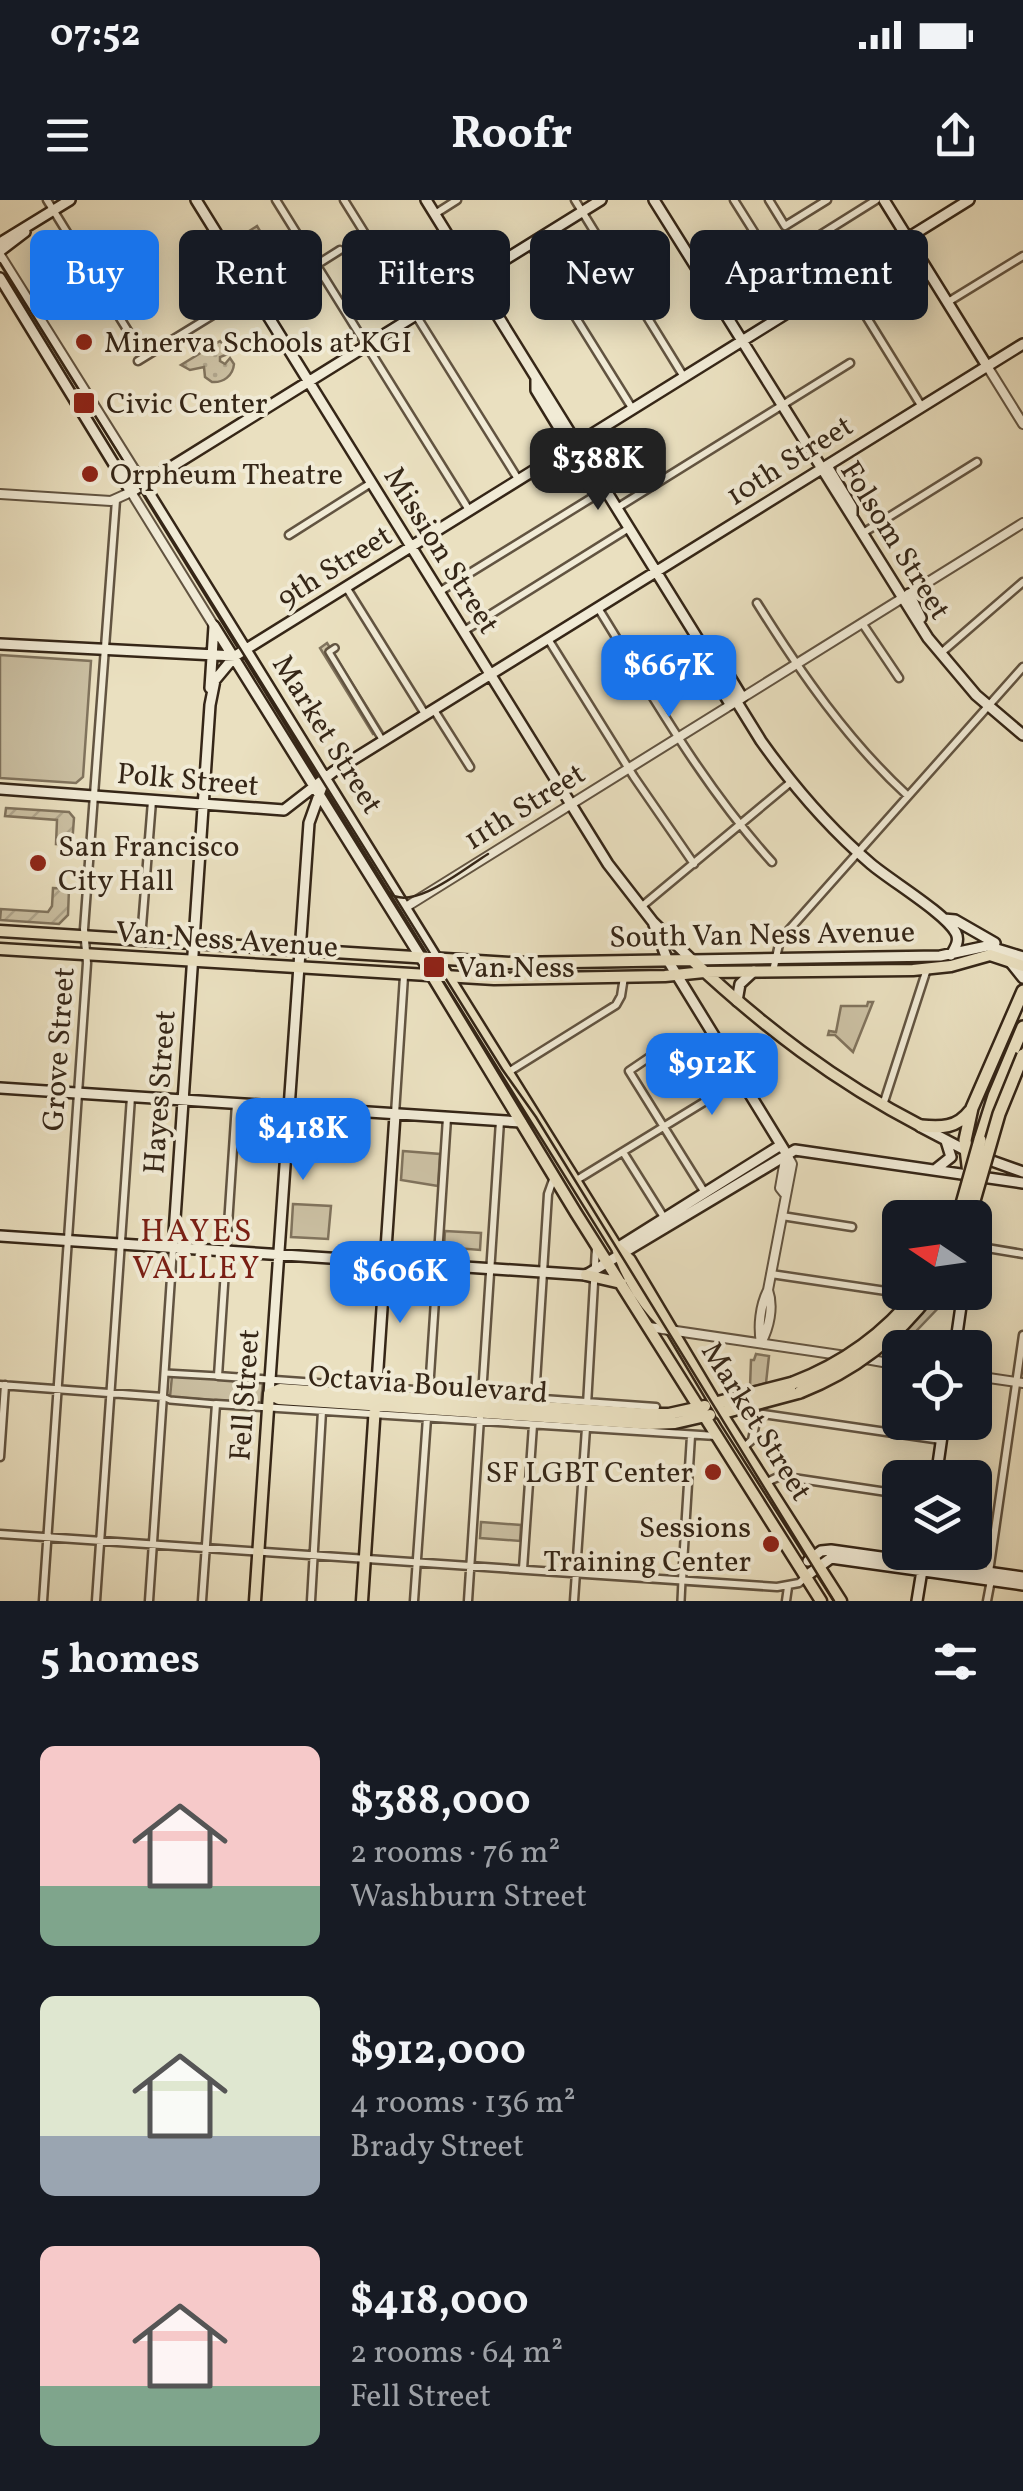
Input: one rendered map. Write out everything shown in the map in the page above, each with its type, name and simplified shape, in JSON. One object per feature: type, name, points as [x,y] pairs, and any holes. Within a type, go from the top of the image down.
[{"type":"highway","points":[[976,1175],[970,1152],[972,1108],[1023,991]]},
{"type":"highway","points":[[970,1200],[989,1111],[1023,1026]]},
{"type":"highway","points":[[972,1200],[999,1114],[1023,1056]]},
{"type":"highway","points":[[921,1126],[957,1124],[972,1108]]},
{"type":"highway","name":"Octavia Boulevard","points":[[797,1387],[866,1344],[900,1310]]},
{"type":"highway","name":"Octavia Boulevard","points":[[718,1408],[835,1376],[872,1353],[916,1310]]},
{"type":"main road","points":[[0,243],[70,200]]},
{"type":"main road","name":"Mission Street","points":[[196,200],[214,230]]},
{"type":"main road","points":[[426,200],[445,230]]},
{"type":"main road","points":[[553,230],[600,200]]},
{"type":"main road","name":"Folsom Street","points":[[654,200],[824,468],[852,519],[906,596],[926,635],[988,706],[1023,735]]},
{"type":"main road","points":[[884,200],[903,230]]},
{"type":"main road","name":"9th Street","points":[[921,230],[968,200]]},
{"type":"main road","points":[[0,253],[34,222]]},
{"type":"main road","points":[[510,256],[530,244]]},
{"type":"main road","points":[[928,270],[987,366]]},
{"type":"main road","name":"Market Street","points":[[0,278],[326,776],[575,1181],[616,1252],[621,1283],[758,1498],[833,1601]]},
{"type":"main road","name":"Mission Street","points":[[270,320],[608,864],[653,922],[790,1046],[882,1106],[946,1141],[1023,1172]]},
{"type":"main road","points":[[137,488],[408,320]]},
{"type":"main road","points":[[501,320],[574,444],[791,782],[858,853],[944,919],[957,938],[951,954]]},
{"type":"main road","name":"9th Street","points":[[234,656],[777,320]]},
{"type":"main road","name":"10th Street","points":[[326,776],[1023,344]]},
{"type":"main road","name":"Market Street","points":[[136,472],[137,488]]},
{"type":"main road","name":"Market Street","points":[[214,626],[596,1245],[616,1252]]},
{"type":"main road","name":"Hayes Street","points":[[173,1248],[214,626]]},
{"type":"main road","points":[[0,644],[234,656]]},
{"type":"main road","points":[[210,705],[215,680],[234,656]]},
{"type":"main road","name":"Polk Street","points":[[0,789],[284,810],[317,788],[326,776]]},
{"type":"main road","name":"Fell Street","points":[[255,1601],[309,824],[317,788]]},
{"type":"main road","points":[[944,919],[960,923],[1008,955],[1023,978]]},
{"type":"main road","name":"Mission Street","points":[[653,922],[668,959],[783,1149]]},
{"type":"main road","name":"Van Ness Avenue","points":[[0,931],[438,959]]},
{"type":"main road","name":"South Van Ness Avenue","points":[[438,959],[510,963],[668,959],[913,970],[951,954],[988,946],[1023,966]]},
{"type":"main road","name":"Van Ness Avenue","points":[[0,949],[450,978]]},
{"type":"main road","name":"South Van Ness Avenue","points":[[450,978],[624,977],[754,971],[773,965],[912,957],[950,966],[990,955],[1023,957]]},
{"type":"main road","points":[[888,970],[890,964],[912,957]]},
{"type":"main road","points":[[736,1001],[740,984],[754,971]]},
{"type":"main road","points":[[970,1152],[1023,1026]]},
{"type":"main road","points":[[970,1200],[976,1175],[986,1159],[1023,1056]]},
{"type":"main road","points":[[0,1088],[521,1122]]},
{"type":"main road","points":[[362,1601],[395,1114]]},
{"type":"main road","name":"Market Street","points":[[521,1122],[536,1129],[600,1230],[671,1330],[800,1538],[821,1601]]},
{"type":"main road","points":[[936,1169],[951,1157],[946,1141]]},
{"type":"main road","points":[[593,1274],[616,1252],[783,1149]]},
{"type":"main road","points":[[668,1222],[705,1194],[783,1149],[1023,1183]]},
{"type":"main road","name":"Market Street","points":[[558,1181],[616,1252]]},
{"type":"main road","points":[[0,1236],[593,1274],[621,1283]]},
{"type":"main road","name":"Octavia Boulevard","points":[[270,1394],[279,1399],[375,1401],[662,1424],[718,1408]]},
{"type":"main road","points":[[656,1407],[669,1414]]},
{"type":"main road","name":"Octavia Boulevard","points":[[587,1415],[704,1412]]},
{"type":"main road","points":[[939,1460],[942,1440]]},
{"type":"main road","points":[[809,1570],[831,1558],[882,1560]]},
{"type":"main road","name":"Market Street","points":[[809,1570],[841,1601]]},
{"type":"main road","points":[[917,1601],[922,1570]]},
{"type":"main road","points":[[961,1570],[1023,1586]]},
{"type":"main road","points":[[990,1576],[1023,1578]]},
{"type":"street","points":[[47,200],[140,356],[202,320]]},
{"type":"street","points":[[276,200],[294,230]]},
{"type":"street","points":[[344,200],[363,230]]},
{"type":"street","points":[[435,214],[457,200]]},
{"type":"street","points":[[575,200],[684,376]]},
{"type":"street","points":[[734,200],[753,230]]},
{"type":"street","points":[[768,200],[784,226],[827,200]]},
{"type":"street","points":[[828,230],[876,200]]},
{"type":"street","points":[[322,261],[340,250]]},
{"type":"street","name":"Market Street","points":[[0,253],[136,472]]},
{"type":"street","points":[[948,302],[1023,256]]},
{"type":"street","points":[[322,275],[469,510]]},
{"type":"street","points":[[419,320],[518,480]]},
{"type":"street","points":[[577,320],[632,408]]},
{"type":"street","points":[[868,320],[922,407]]},
{"type":"street","points":[[618,508],[850,363]]},
{"type":"street","points":[[987,366],[1023,424]]},
{"type":"street","points":[[862,534],[977,462]]},
{"type":"street","points":[[289,534],[371,483]]},
{"type":"street","points":[[0,494],[116,500],[137,488]]},
{"type":"street","name":"Market Street","points":[[137,488],[214,626]]},
{"type":"street","points":[[440,592],[606,489]]},
{"type":"street","name":"Grove Street","points":[[43,1601],[78,1093],[93,796],[116,500]]},
{"type":"street","name":"11th Street","points":[[406,907],[1023,523]]},
{"type":"street","points":[[464,631],[630,528]]},
{"type":"street","points":[[940,654],[1023,582]]},
{"type":"street","points":[[346,587],[470,767]]},
{"type":"street","points":[[757,603],[863,751],[908,796]]},
{"type":"street","points":[[598,608],[678,737],[740,825],[772,862]]},
{"type":"street","points":[[862,623],[899,678]]},
{"type":"street","points":[[548,639],[628,768],[694,864]]},
{"type":"street","points":[[336,648],[329,652],[383,742]]},
{"type":"street","points":[[773,965],[780,940],[1023,667]]},
{"type":"street","points":[[641,908],[791,782]]},
{"type":"street","points":[[142,940],[152,801]]},
{"type":"street","points":[[882,1106],[928,963]]},
{"type":"street","points":[[395,1114],[404,976]]},
{"type":"street","points":[[507,1073],[616,1005],[624,977]]},
{"type":"street","points":[[668,1070],[657,1052],[629,1071],[705,1194]]},
{"type":"street","points":[[575,1181],[742,1078]]},
{"type":"street","points":[[96,1601],[131,1097]]},
{"type":"street","points":[[218,1376],[236,1104]]},
{"type":"street","points":[[429,1391],[447,1118]]},
{"type":"street","points":[[468,1601],[500,1122]]},
{"type":"street","points":[[761,1343],[758,1331],[792,1164],[783,1149]]},
{"type":"street","points":[[624,1152],[668,1222]]},
{"type":"street","points":[[534,1398],[548,1194],[558,1181]]},
{"type":"street","points":[[780,1216],[852,1227]]},
{"type":"street","points":[[574,1601],[596,1245]]},
{"type":"street","name":"Hayes Street","points":[[149,1601],[173,1248]]},
{"type":"street","points":[[992,1249],[1023,1254]]},
{"type":"street","points":[[771,1274],[882,1288]]},
{"type":"street","points":[[649,1327],[882,1361]]},
{"type":"street","points":[[988,1601],[1020,1383],[1023,1335]]},
{"type":"street","points":[[165,1373],[270,1380],[375,1401],[427,1418],[534,1398],[587,1415],[691,1436],[719,1436]]},
{"type":"street","points":[[992,1379],[1020,1383]]},
{"type":"street","points":[[0,1457],[2,1385],[322,1411],[429,1391],[533,1425],[656,1407]]},
{"type":"street","points":[[202,1601],[216,1404]]},
{"type":"street","points":[[311,1601],[322,1411]]},
{"type":"street","points":[[744,1448],[752,1440],[759,1415],[882,1432]]},
{"type":"street","points":[[414,1601],[427,1418]]},
{"type":"street","points":[[523,1569],[533,1425]]},
{"type":"street","points":[[681,1601],[691,1436]]},
{"type":"street","points":[[766,1483],[780,1476],[882,1491]]},
{"type":"street","points":[[0,1534],[788,1586],[809,1570]]},
{"type":"street","points":[[786,1601],[788,1586]]},
{"type":"shaded area","points":[[220,341],[228,354],[220,357],[220,361],[225,364],[230,358],[234,364],[224,380],[212,382],[205,377],[204,367],[190,370],[181,365]]},
{"type":"shaded area","points":[[327,643],[382,731],[373,734],[320,648]]},
{"type":"shaded area","points":[[0,655],[91,661],[83,777],[76,783],[0,778]]},
{"type":"shaded area","points":[[6,808],[69,812],[74,818],[72,845],[56,844],[57,820],[5,816]]},
{"type":"shaded area","points":[[53,888],[69,889],[68,915],[59,924],[0,920],[1,909],[48,912]]},
{"type":"shaded area","points":[[873,1002],[853,1052],[835,1035],[828,1035],[829,1031],[836,1032],[841,1006],[867,1006]]},
{"type":"shaded area","points":[[403,1151],[440,1154],[438,1186],[401,1180]]},
{"type":"shaded area","points":[[293,1204],[331,1206],[328,1239],[291,1237]]},
{"type":"shaded area","points":[[445,1231],[481,1233],[480,1250],[444,1247]]},
{"type":"shaded area","points":[[924,1310],[936,1310],[917,1330],[905,1330]]},
{"type":"shaded area","points":[[756,1354],[769,1356],[766,1383],[750,1387],[751,1360]]},
{"type":"shaded area","points":[[172,1376],[263,1382],[261,1403],[170,1397]]},
{"type":"shaded area","points":[[481,1522],[521,1525],[520,1541],[480,1538]]},
{"type":"tram line","points":[[0,263],[502,1069],[536,1117],[834,1601]]},
{"type":"tram line","points":[[389,893],[399,897],[425,893],[488,854]]},
{"type":"place","name":"Minerva Schools at KGI","points":[[84,342]]},
{"type":"place","name":"Civic Center","points":[[84,403]]},
{"type":"place","name":"Orpheum Theatre","points":[[90,474]]},
{"type":"place","name":"San Francisco City Hall","points":[[38,863]]},
{"type":"place","name":"Van Ness","points":[[434,967]]},
{"type":"place","name":"SF LGBT Center","points":[[713,1472]]},
{"type":"place","name":"Sessions Training Center","points":[[771,1544]]},
{"type":"district","name":"HAYES VALLEY","points":[[197,1248]]}]
